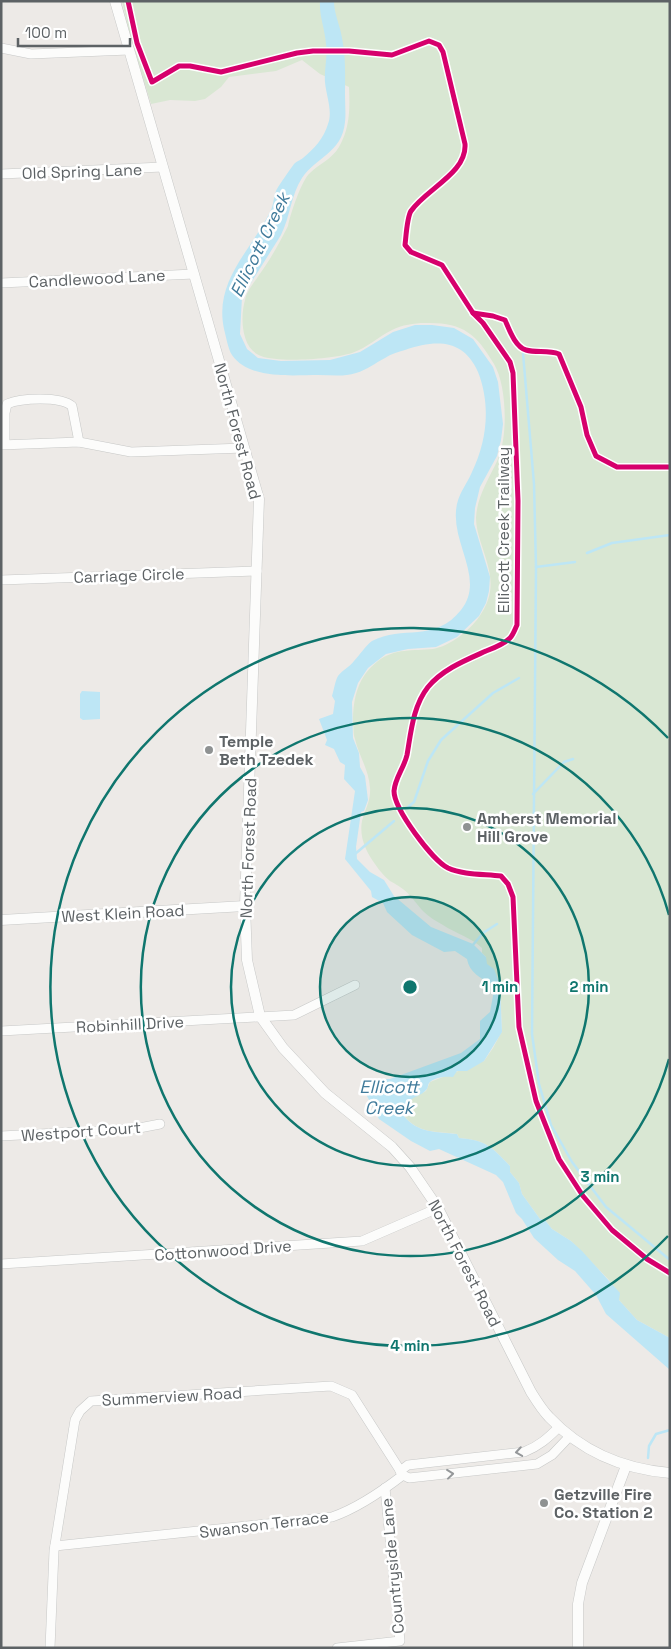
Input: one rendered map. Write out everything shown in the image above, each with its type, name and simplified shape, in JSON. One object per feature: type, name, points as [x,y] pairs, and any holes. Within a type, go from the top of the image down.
[{"type":"street","name":"North Forest Road","points":[[115,1],[259,499],[245,906],[247,960],[260,1016],[283,1048],[325,1093],[392,1147],[410,1166],[438,1208],[530,1392],[548,1416],[570,1436],[600,1455],[626,1466],[670,1472]]},
{"type":"street","points":[[1,48],[31,54],[129,50]]},
{"type":"street","name":"Old Spring Lane","points":[[1,174],[163,167]]},
{"type":"street","name":"Candlewood Lane","points":[[1,283],[194,274]]},
{"type":"street","points":[[79,442],[75,416],[72,406],[68,402],[60,400],[15,400],[7,404],[3,444],[79,442],[131,452],[244,448]]},
{"type":"street","name":"Carriage Circle","points":[[1,580],[257,571]]},
{"type":"street","name":"West Klein Road","points":[[1,920],[245,906]]},
{"type":"street","name":"Robinhill Drive","points":[[1,1031],[294,1015],[355,985]]},
{"type":"street","name":"Westport Court","points":[[1,1136],[134,1128],[160,1124]]},
{"type":"street","name":"Cottonwood Drive","points":[[1,1264],[362,1242],[438,1208]]},
{"type":"street","name":"Summerview Road","points":[[50,1648],[55,1546],[75,1420],[85,1406],[96,1400],[331,1386],[352,1395],[402,1473]]},
{"type":"street","name":"Swanson Terrace","points":[[55,1546],[332,1517],[349,1511],[385,1488],[402,1473],[408,1464],[524,1452],[546,1440],[559,1426]]},
{"type":"street","points":[[402,1473],[409,1478],[538,1464],[552,1455],[570,1436]]},
{"type":"street","points":[[578,1648],[578,1604],[582,1583],[626,1466]]},
{"type":"street","name":"Countryside Lane","points":[[337,1648],[400,1641],[385,1488]]},
{"type":"green space","points":[[122,1],[670,1],[670,1338],[637,1320],[619,1300],[609,1280],[571,1241],[552,1229],[545,1220],[540,1219],[522,1194],[519,1183],[510,1172],[510,1166],[493,1149],[476,1141],[459,1138],[457,1134],[422,1129],[404,1116],[404,1110],[408,1102],[426,1091],[430,1082],[484,1061],[502,1031],[500,985],[486,964],[486,957],[482,953],[482,948],[426,914],[407,892],[384,875],[369,854],[362,838],[361,827],[369,801],[370,788],[368,775],[354,735],[354,704],[361,681],[378,661],[398,652],[433,649],[446,645],[470,627],[485,607],[489,597],[490,579],[476,518],[481,495],[498,459],[505,425],[504,398],[498,373],[481,344],[474,337],[458,327],[438,323],[417,323],[400,327],[357,351],[332,357],[280,359],[261,356],[254,352],[249,347],[244,332],[243,307],[246,296],[288,226],[303,182],[314,170],[333,155],[343,140],[348,118],[349,87],[320,74],[302,60],[276,71],[229,77],[221,87],[205,99],[195,101],[170,100],[151,104],[130,35]]},
{"type":"water","name":"Ellicott Creek","points":[[320,1],[334,1],[341,33],[345,66],[345,122],[343,132],[334,148],[308,171],[298,185],[281,235],[242,297],[240,334],[247,349],[258,358],[281,361],[330,360],[360,352],[393,332],[415,325],[454,328],[473,339],[493,367],[498,382],[503,424],[497,456],[480,487],[475,508],[474,524],[490,577],[486,603],[479,616],[457,637],[436,647],[408,649],[386,654],[368,668],[358,683],[352,702],[353,738],[359,753],[360,767],[365,776],[368,800],[364,811],[361,812],[356,847],[357,859],[370,872],[384,880],[394,896],[431,927],[473,944],[486,957],[487,964],[494,969],[500,985],[502,1032],[484,1061],[467,1071],[457,1071],[453,1077],[441,1077],[432,1080],[423,1093],[409,1101],[404,1116],[409,1122],[421,1129],[457,1134],[459,1138],[482,1143],[498,1154],[510,1166],[510,1172],[519,1183],[522,1194],[540,1219],[545,1220],[552,1229],[571,1241],[582,1251],[620,1293],[619,1300],[637,1320],[670,1338],[670,1370],[606,1314],[596,1295],[575,1271],[558,1260],[534,1238],[516,1213],[503,1182],[496,1175],[439,1149],[430,1151],[411,1141],[379,1119],[367,1096],[366,1087],[375,1079],[390,1079],[461,1053],[480,1039],[480,1021],[490,1012],[493,996],[492,984],[476,974],[470,968],[467,959],[455,951],[444,952],[412,935],[387,912],[383,903],[372,897],[371,891],[345,859],[355,791],[344,779],[345,765],[340,762],[334,749],[325,745],[327,740],[319,719],[333,714],[335,701],[332,696],[338,676],[369,643],[383,636],[418,632],[440,627],[461,610],[468,599],[469,575],[456,524],[456,511],[460,495],[472,472],[481,448],[486,423],[486,410],[482,384],[472,361],[456,347],[447,344],[427,344],[416,347],[392,354],[360,372],[337,376],[284,375],[260,372],[249,369],[240,363],[229,349],[222,312],[224,296],[229,281],[270,212],[279,186],[294,164],[307,155],[318,143],[324,134],[329,119],[330,108],[325,82],[326,49]]},
{"type":"water","points":[[82,691],[100,692],[100,719],[83,720],[80,718],[80,694]]},
{"type":"waterway","points":[[523,353],[534,484],[536,567],[532,1034],[539,1084],[551,1125],[572,1162],[606,1207],[670,1260]]},
{"type":"waterway","points":[[587,553],[612,543],[670,535]]},
{"type":"waterway","points":[[536,567],[575,562]]},
{"type":"waterway","points":[[407,808],[414,802],[428,761],[441,740],[493,693],[519,678]]},
{"type":"waterway","points":[[533,794],[564,762],[573,759]]},
{"type":"waterway","points":[[355,854],[394,821]]},
{"type":"waterway","points":[[472,946],[483,933],[497,924]]},
{"type":"waterway","points":[[648,1458],[649,1446],[656,1434],[670,1430]]},
{"type":"cycle path","name":"Ellicott Creek Trailway","points":[[128,1],[137,43],[152,82],[179,66],[190,66],[221,72],[297,53],[313,51],[349,51],[392,55],[429,41],[439,45],[443,52],[465,144],[464,154],[460,164],[453,172],[426,195],[411,211],[405,245],[411,252],[442,265],[473,313],[483,323],[510,362],[513,373],[518,501],[517,625],[511,637],[505,642],[455,666],[428,687],[416,711],[407,755],[394,791],[400,810],[407,821],[424,845],[441,863],[448,868],[460,872],[501,876],[508,884],[513,897],[519,1027],[536,1101],[559,1159],[583,1196],[612,1230],[647,1259],[670,1273]]},
{"type":"cycle path","points":[[473,313],[505,320],[513,337],[526,350],[559,354],[581,407],[587,435],[596,456],[617,467],[670,467]]},
{"type":"place","name":"Temple Beth Tzedek","points":[[209,750]]},
{"type":"place","name":"Amherst Memorial Hill Grove","points":[[467,827]]},
{"type":"place","name":"Getzville Fire Co. Station 2","points":[[544,1503]]}]
